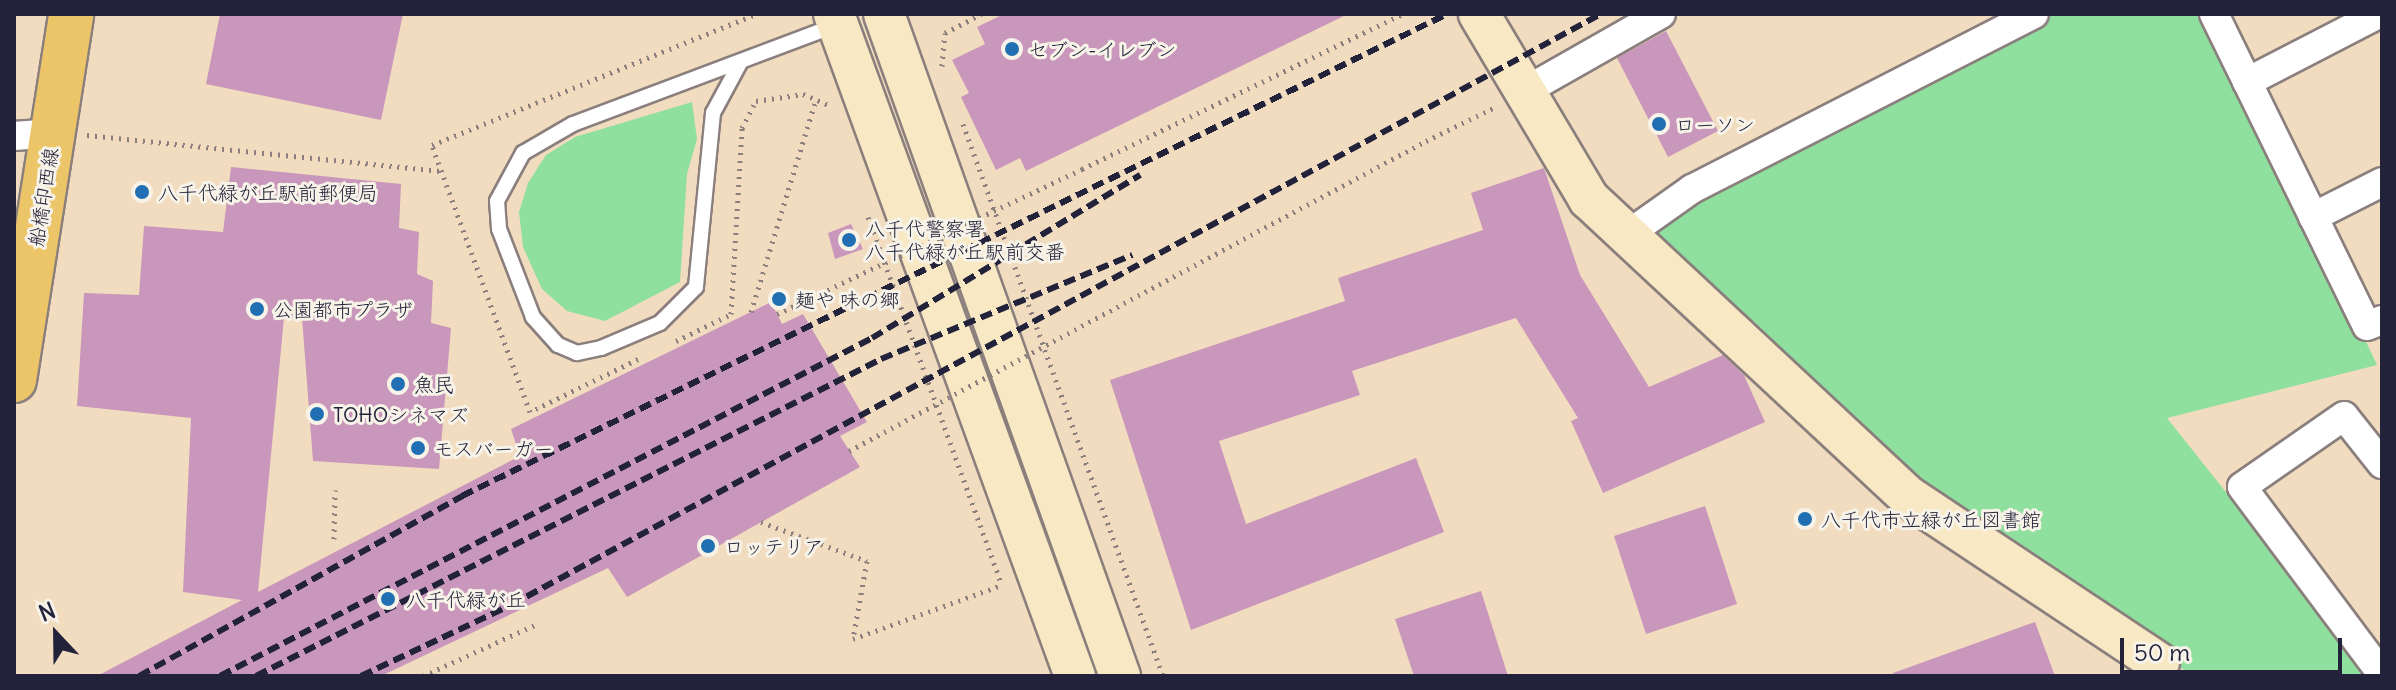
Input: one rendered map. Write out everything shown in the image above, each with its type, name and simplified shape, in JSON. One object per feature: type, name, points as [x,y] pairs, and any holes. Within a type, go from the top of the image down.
[{"type":"main road","name":"船橋印西線","points":[[15,362],[34,134],[71,14]]},
{"type":"street","points":[[884,14],[1120,676]]},
{"type":"street","points":[[1479,14],[1520,94],[1589,199],[1909,497],[2163,672]]},
{"type":"street","points":[[1520,94],[1661,14]]},
{"type":"street","points":[[1627,235],[1692,189],[2034,14]]},
{"type":"street","points":[[2214,14],[2367,326],[2382,320]]},
{"type":"street","points":[[2247,82],[2379,14]]},
{"type":"street","points":[[846,18],[1075,676]]},
{"type":"street","points":[[2313,217],[2382,182]]},
{"type":"street","points":[[2382,464],[2344,416],[2242,487],[2382,674]]},
{"type":"lane","points":[[740,63],[713,113],[696,287],[660,323],[601,348],[577,353],[558,345],[533,317],[499,229],[497,201],[508,173],[541,137],[740,63],[846,18]]},
{"type":"path","points":[[649,362],[646,355],[530,412],[432,145],[757,14]]},
{"type":"path","points":[[942,75],[945,33],[981,14]]},
{"type":"path","points":[[777,314],[1403,14]]},
{"type":"path","points":[[660,348],[731,314],[742,128],[756,101],[803,94],[828,104],[833,118]]},
{"type":"path","points":[[849,451],[1426,141],[1520,94]]},
{"type":"path","points":[[751,312],[816,100]]},
{"type":"path","points":[[961,119],[1163,676]]},
{"type":"path","points":[[34,134],[444,171]]},
{"type":"path","points":[[865,208],[1007,598]]},
{"type":"path","points":[[334,539],[335,490]]},
{"type":"path","points":[[761,522],[867,561],[853,639],[1002,585]]},
{"type":"path","points":[[423,676],[537,624]]},
{"type":"green space","points":[[2040,14],[2212,14],[2377,365],[2167,418],[2372,676],[2194,676],[1909,497],[1627,235]]},
{"type":"green space","points":[[692,102],[697,139],[687,174],[680,282],[605,321],[567,311],[542,289],[523,247],[519,212],[528,183],[546,155],[575,137]]},
{"type":"building","points":[[220,14],[403,14],[381,120],[206,84]]},
{"type":"building","points":[[1004,14],[1348,14],[1026,171],[1020,158],[996,170],[961,97],[969,93],[952,60],[985,44],[977,27]]},
{"type":"building","points":[[1666,31],[1718,131],[1668,157],[1617,58]]},
{"type":"building","points":[[231,167],[401,184],[399,228],[419,232],[417,274],[433,281],[431,323],[451,328],[439,469],[313,461],[302,318],[284,318],[258,592],[520,456],[511,429],[771,302],[782,324],[803,314],[867,422],[840,436],[860,467],[627,597],[608,568],[381,676],[97,676],[242,600],[183,592],[191,418],[77,406],[84,293],[139,295],[144,226],[223,232]]},
{"type":"building","points":[[1544,168],[1580,275],[1649,387],[1723,355],[1744,375],[1765,422],[1603,493],[1571,421],[1578,418],[1516,318],[1352,371],[1360,395],[1219,441],[1246,524],[1416,458],[1444,532],[1191,630],[1110,380],[1345,301],[1338,278],[1483,230],[1471,193]]},
{"type":"building","points":[[851,224],[863,249],[835,259],[828,233]]},
{"type":"building","points":[[1705,506],[1737,604],[1646,634],[1614,536]]},
{"type":"building","points":[[1481,591],[1508,676],[1414,676],[1395,619]]},
{"type":"building","points":[[2035,622],[2055,676],[1893,676],[1893,673]]},
{"type":"railway","points":[[139,676],[462,496],[1447,14]]},
{"type":"railway","points":[[361,676],[511,605],[1601,14]]},
{"type":"railway","points":[[220,676],[872,338],[1140,175]]},
{"type":"railway","points":[[256,676],[881,359],[1132,255]]},
{"type":"place","name":"セブン-イレブン","points":[[1012,49]]},
{"type":"place","name":"ローソン","points":[[1659,124]]},
{"type":"place","name":"八千代緑が丘駅前郵便局","points":[[142,192]]},
{"type":"place","name":"八千代警察署 八千代緑が丘駅前交番","points":[[849,240]]},
{"type":"place","name":"麺や 味の郷","points":[[779,299]]},
{"type":"place","name":"公園都市プラザ","points":[[257,309]]},
{"type":"place","name":"魚民","points":[[398,384]]},
{"type":"place","name":"TOHOシネマズ","points":[[317,414]]},
{"type":"place","name":"モスバーガー","points":[[418,448]]},
{"type":"place","name":"八千代市立緑が丘図書館","points":[[1805,519]]},
{"type":"place","name":"ロッテリア","points":[[708,546]]},
{"type":"place","name":"八千代緑が丘","points":[[388,599]]}]
